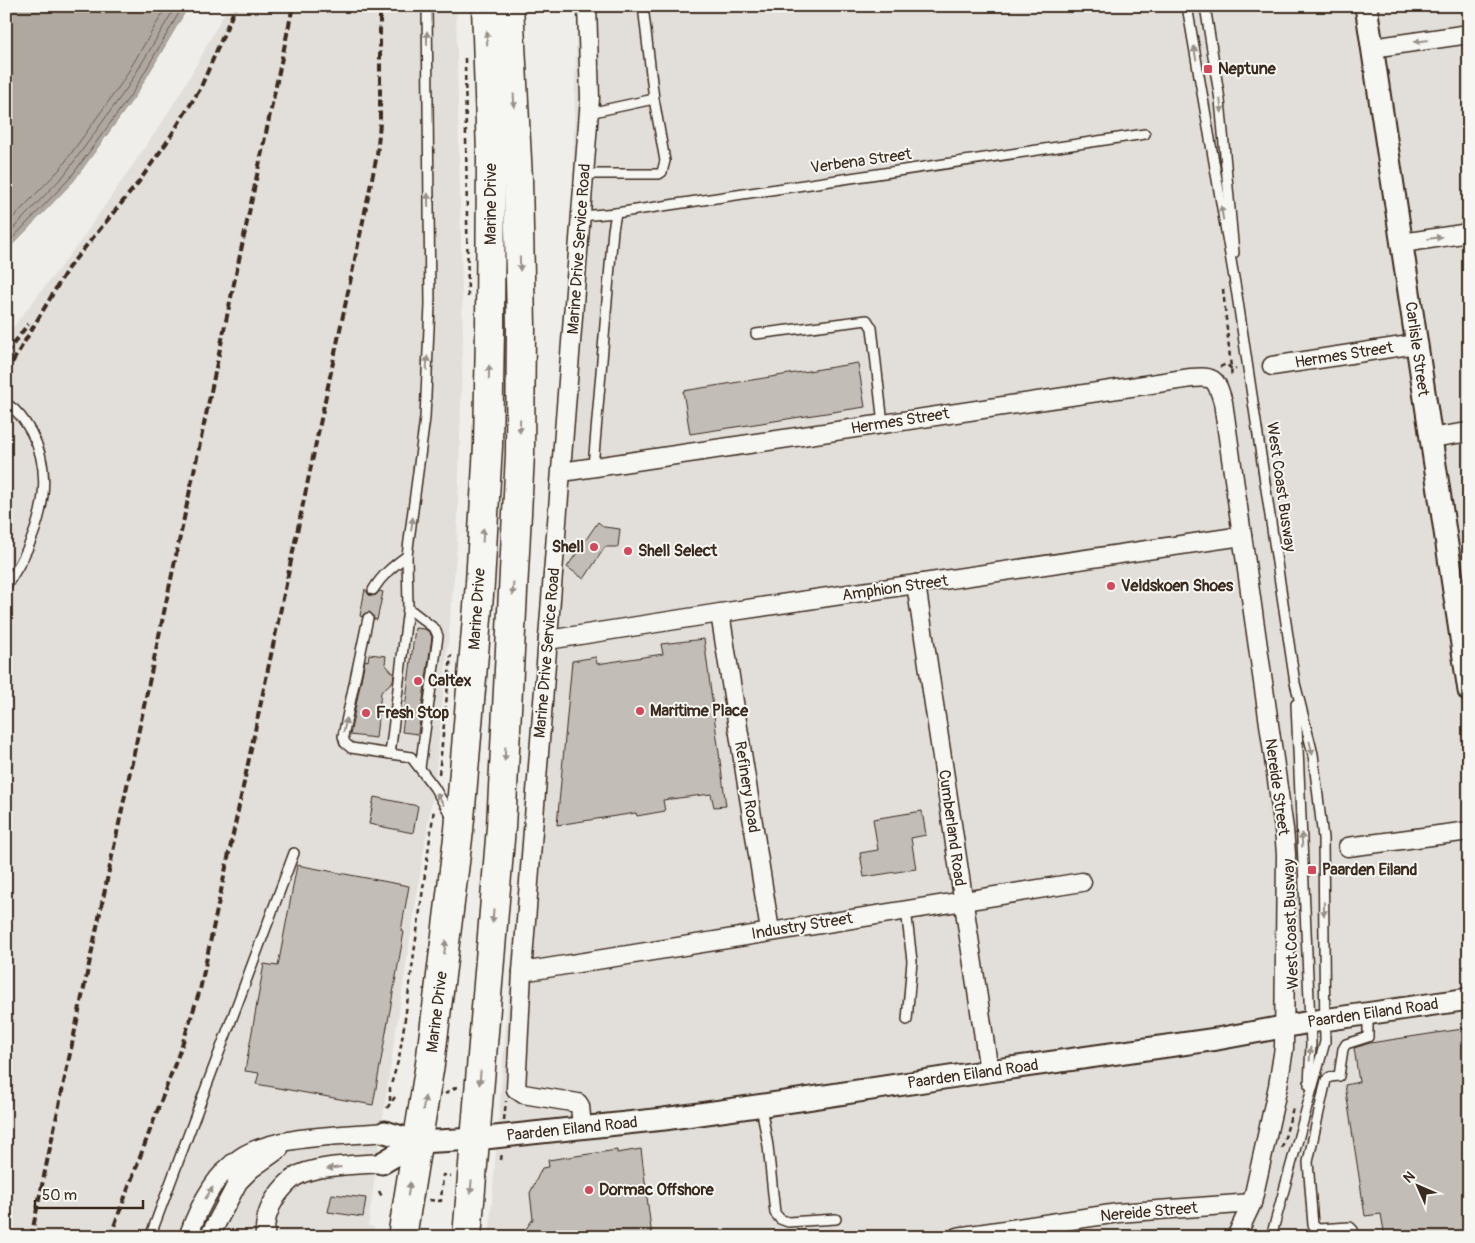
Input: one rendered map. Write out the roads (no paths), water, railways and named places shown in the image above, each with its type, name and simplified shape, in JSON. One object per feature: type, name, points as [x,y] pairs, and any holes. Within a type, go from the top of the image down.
[{"type":"main road","name":"Marine Drive","points":[[402,1237],[430,1064],[459,830],[480,584],[488,446],[491,154],[486,6]]},
{"type":"main road","name":"Marine Drive","points":[[467,1237],[501,827],[520,454],[521,326],[518,198],[509,6]]},
{"type":"street","name":"Marine Drive Service Road","points":[[582,1127],[578,1103],[523,1094],[516,1089],[522,972],[590,98],[586,6]]},
{"type":"street","name":"Carlisle Street","points":[[1366,6],[1430,438],[1464,631],[1469,691]]},
{"type":"street","points":[[1372,48],[1469,34]]},
{"type":"street","points":[[1402,243],[1469,233]]},
{"type":"street","name":"Hermes Street","points":[[1272,366],[1416,344]]},
{"type":"street","name":"Hermes Street","points":[[562,472],[1207,376]]},
{"type":"street","name":"Nereide Street","points":[[1207,376],[1219,388],[1223,402],[1284,829],[1284,1048],[1278,1086],[1252,1203],[1236,1237]]},
{"type":"street","points":[[1430,438],[1469,432]]},
{"type":"street","name":"Amphion Street","points":[[548,640],[1242,536]]},
{"type":"street","name":"Cumberland Road","points":[[916,584],[989,1071]]},
{"type":"street","name":"Refinery Road","points":[[720,613],[770,931]]},
{"type":"street","points":[[1348,847],[1469,831]]},
{"type":"street","name":"Industry Street","points":[[522,972],[1082,882]]},
{"type":"street","name":"Paarden Eiland Road","points":[[418,1142],[476,1139],[664,1119],[761,1106],[1208,1040],[1318,1021],[1469,999]]},
{"type":"street","points":[[188,1237],[195,1218],[220,1177],[239,1158],[262,1148],[294,1140],[385,1132],[418,1142]]},
{"type":"street","points":[[209,1236],[238,1182],[266,1158],[294,1140]]},
{"type":"street","points":[[265,1237],[265,1225],[270,1206],[280,1192],[295,1177],[317,1170],[382,1163],[418,1142]]},
{"type":"street","name":"Nereide Street","points":[[957,1237],[1118,1213],[1252,1203]]},
{"type":"lane","points":[[390,754],[408,608],[407,556],[411,538],[425,418],[430,305],[427,6]]},
{"type":"lane","points":[[584,174],[659,174],[662,172],[665,161],[654,99],[642,6]]},
{"type":"lane","name":"West Coast Busway","points":[[1187,6],[1237,295],[1295,683],[1318,1021],[1325,1042],[1271,1237]]},
{"type":"lane","name":"West Coast Busway","points":[[1205,6],[1220,100],[1231,202],[1237,295]]},
{"type":"lane","points":[[589,113],[654,99]]},
{"type":"lane","name":"Verbena Street","points":[[581,216],[616,213],[1145,134]]},
{"type":"lane","points":[[593,467],[616,213]]},
{"type":"lane","points":[[756,334],[867,320],[872,328],[884,424]]},
{"type":"lane","points":[[6,586],[18,568],[31,542],[42,501],[44,478],[37,442],[16,410],[7,406]]},
{"type":"lane","points":[[373,590],[379,579],[388,570],[407,556]]},
{"type":"lane","points":[[408,608],[435,629],[438,636],[420,768]]},
{"type":"lane","points":[[368,618],[343,736],[345,744],[351,748],[411,757],[436,792],[459,830]]},
{"type":"lane","name":"West Coast Busway","points":[[1295,683],[1313,754],[1323,838],[1318,1021],[1311,1044],[1308,1103]]},
{"type":"lane","points":[[150,1237],[294,853]]},
{"type":"lane","points":[[906,910],[912,961],[907,1020]]},
{"type":"lane","points":[[1356,1237],[1350,1227],[1318,1229],[1313,1225],[1308,1162],[1326,1080],[1330,1077],[1339,1076],[1343,1049],[1346,1044],[1368,1036],[1368,1014]]},
{"type":"lane","points":[[761,1106],[768,1146],[774,1213],[780,1219],[788,1222],[836,1219]]},
{"type":"water","points":[[6,6],[189,6],[137,94],[74,181],[6,252]]},
{"type":"railway","points":[[6,373],[68,268],[138,183],[167,142],[200,89],[236,6]]},
{"type":"railway","points":[[31,1237],[293,6]]},
{"type":"railway","points":[[110,1237],[182,1045],[200,990],[377,155],[380,123],[380,6]]},
{"type":"railway","points":[[6,354],[28,324]]},
{"type":"railway","points":[[6,439],[8,432]]},
{"type":"place","name":"Neptune","points":[[1208,69]]},
{"type":"place","name":"Shell","points":[[594,547]]},
{"type":"place","name":"Shell Select","points":[[628,551]]},
{"type":"place","name":"Veldskoen Shoes","points":[[1111,586]]},
{"type":"place","name":"Caltex","points":[[418,681]]},
{"type":"place","name":"Maritime Place","points":[[640,711]]},
{"type":"place","name":"Fresh Stop","points":[[366,713]]},
{"type":"place","name":"Paarden Eiland","points":[[1312,870]]},
{"type":"place","name":"Dormac Offshore","points":[[589,1190]]}]
